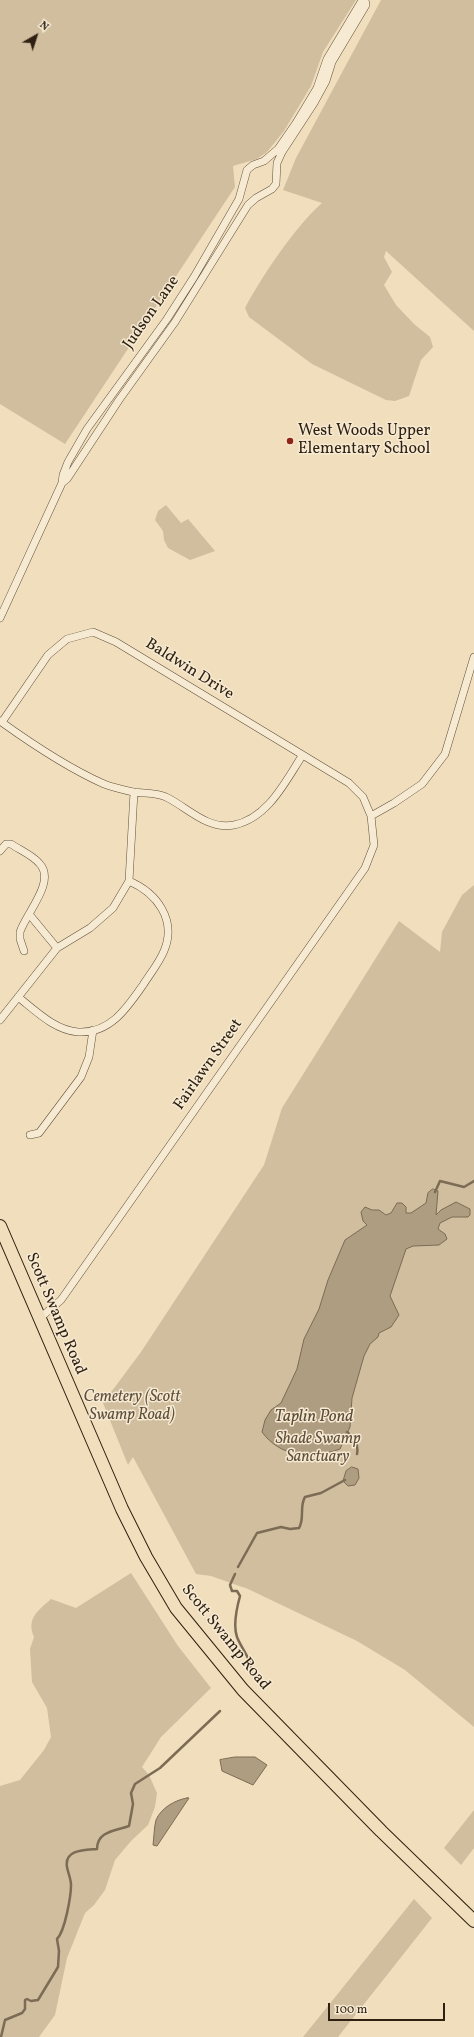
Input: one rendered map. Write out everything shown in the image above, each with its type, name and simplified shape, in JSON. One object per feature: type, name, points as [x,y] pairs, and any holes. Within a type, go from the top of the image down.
[{"type":"highway","name":"Scott Swamp Road","points":[[0,1226],[122,1509],[143,1552],[176,1608],[243,1690],[381,1831],[474,1921]]},
{"type":"street","name":"Judson Lane","points":[[0,618],[62,483],[63,475],[68,462],[87,429],[167,319],[194,277],[239,199],[247,170],[253,165],[264,161],[278,148],[296,123],[317,88],[326,59],[361,2],[365,0],[366,5],[332,62],[326,81],[314,103],[282,152],[276,170],[276,184],[272,189],[256,198],[248,205],[175,322],[119,400],[67,479],[62,483]]},
{"type":"street","points":[[264,161],[269,162],[276,170]]},
{"type":"street","name":"Baldwin Drive","points":[[1,722],[48,655],[67,638],[92,632],[116,642],[302,756],[349,783],[363,797],[371,816]]},
{"type":"street","points":[[371,816],[394,803],[422,784],[445,754],[474,657]]},
{"type":"street","points":[[1,722],[42,749],[104,784],[134,792],[158,794],[208,822],[221,825],[233,825],[246,821],[264,808],[273,799],[302,756]]},
{"type":"street","points":[[0,1020],[57,948],[90,928],[113,908],[129,881],[134,792]]},
{"type":"street","name":"Fairlawn Street","points":[[40,1318],[61,1300],[365,868],[374,845],[371,816]]},
{"type":"street","points":[[0,851],[6,844],[11,844],[39,863],[45,872],[45,884],[20,932],[20,939],[24,951]]},
{"type":"street","points":[[18,997],[50,1021],[59,1026],[77,1032],[93,1030],[112,1022],[125,1010],[160,960],[167,941],[166,920],[158,901],[142,887],[129,881]]},
{"type":"street","points":[[29,914],[57,948]]},
{"type":"street","points":[[30,1136],[39,1133],[81,1077],[90,1057],[93,1030]]},
{"type":"green space","points":[[0,0],[356,0],[323,52],[311,86],[284,131],[267,152],[257,159],[233,166],[235,187],[65,444],[0,404]]},
{"type":"green space","points":[[381,0],[474,0],[474,331],[386,251],[384,257],[392,272],[384,285],[396,305],[414,324],[430,337],[433,347],[421,360],[409,396],[395,401],[386,400],[312,364],[249,317],[245,308],[260,281],[290,238],[322,203],[283,190],[296,158]]},
{"type":"green space","points":[[166,505],[181,523],[188,519],[215,551],[190,560],[168,548],[164,540],[163,531],[155,520],[158,511]]},
{"type":"green space","name":"Shade Swamp Sanctuary","points":[[474,885],[474,1727],[405,1670],[357,1641],[248,1589],[211,1576],[196,1574],[133,1457],[128,1465],[103,1403],[141,1352],[264,1165],[282,1108],[399,921],[440,952],[442,932],[462,895]]},
{"type":"green space","points":[[131,1573],[178,1646],[211,1688],[161,1737],[142,1767],[149,1775],[157,1793],[155,1807],[148,1825],[131,1841],[115,1860],[105,1890],[94,1905],[85,1913],[67,1958],[55,2015],[39,2037],[0,2037],[0,1786],[20,1780],[44,1750],[51,1737],[47,1708],[32,1682],[30,1649],[34,1637],[31,1625],[32,1620],[38,1611],[51,1599],[76,1608]]},
{"type":"green space","points":[[474,1810],[474,1848],[461,1865],[444,1848]]},
{"type":"green space","points":[[414,1899],[432,1918],[338,2037],[303,2037]]},
{"type":"water","name":"Taplin Pond","points":[[433,1189],[438,1191],[436,1215],[441,1210],[456,1202],[470,1209],[470,1215],[468,1217],[452,1217],[440,1223],[438,1229],[445,1234],[447,1239],[439,1245],[413,1246],[406,1249],[390,1296],[399,1315],[391,1327],[379,1333],[378,1337],[370,1344],[364,1356],[352,1398],[350,1427],[340,1449],[308,1455],[298,1454],[278,1447],[262,1432],[265,1420],[271,1410],[281,1403],[297,1369],[304,1339],[319,1309],[328,1280],[345,1240],[367,1225],[363,1221],[361,1212],[365,1207],[372,1210],[379,1210],[386,1215],[391,1213],[397,1203],[402,1203],[406,1207],[406,1213],[411,1213],[426,1203],[428,1193]]},
{"type":"water","points":[[352,1467],[358,1469],[359,1478],[355,1485],[348,1486],[343,1481],[346,1471]]},
{"type":"water","points":[[235,1757],[255,1757],[267,1765],[253,1785],[222,1771],[220,1760]]},
{"type":"water","points":[[189,1798],[157,1846],[153,1845],[155,1823],[158,1816],[169,1805]]},
{"type":"waterway","points":[[435,1192],[440,1181],[464,1187],[474,1181]]},
{"type":"waterway","points":[[347,1432],[355,1442],[357,1454]]},
{"type":"waterway","points":[[238,1567],[257,1533],[281,1527],[290,1529],[299,1528],[302,1520],[302,1505],[305,1497],[321,1493],[345,1480]]},
{"type":"waterway","points":[[235,1574],[230,1585],[232,1591],[237,1591],[240,1596],[235,1628],[239,1642],[249,1660],[251,1675]]},
{"type":"waterway","points":[[1,2037],[5,2020],[22,2013],[25,2009],[25,2000],[38,2000],[58,1967],[59,1951],[57,1939],[63,1929],[71,1890],[71,1880],[67,1867],[69,1857],[72,1854],[82,1850],[97,1849],[98,1843],[103,1835],[129,1826],[133,1804],[131,1793],[135,1784],[160,1768],[220,1711]]},
{"type":"place","name":"West Woods Upper Elementary School","points":[[290,441]]},
{"type":"park label","name":"Cemetery (Scott Swamp Road)","points":[[132,1407]]}]
